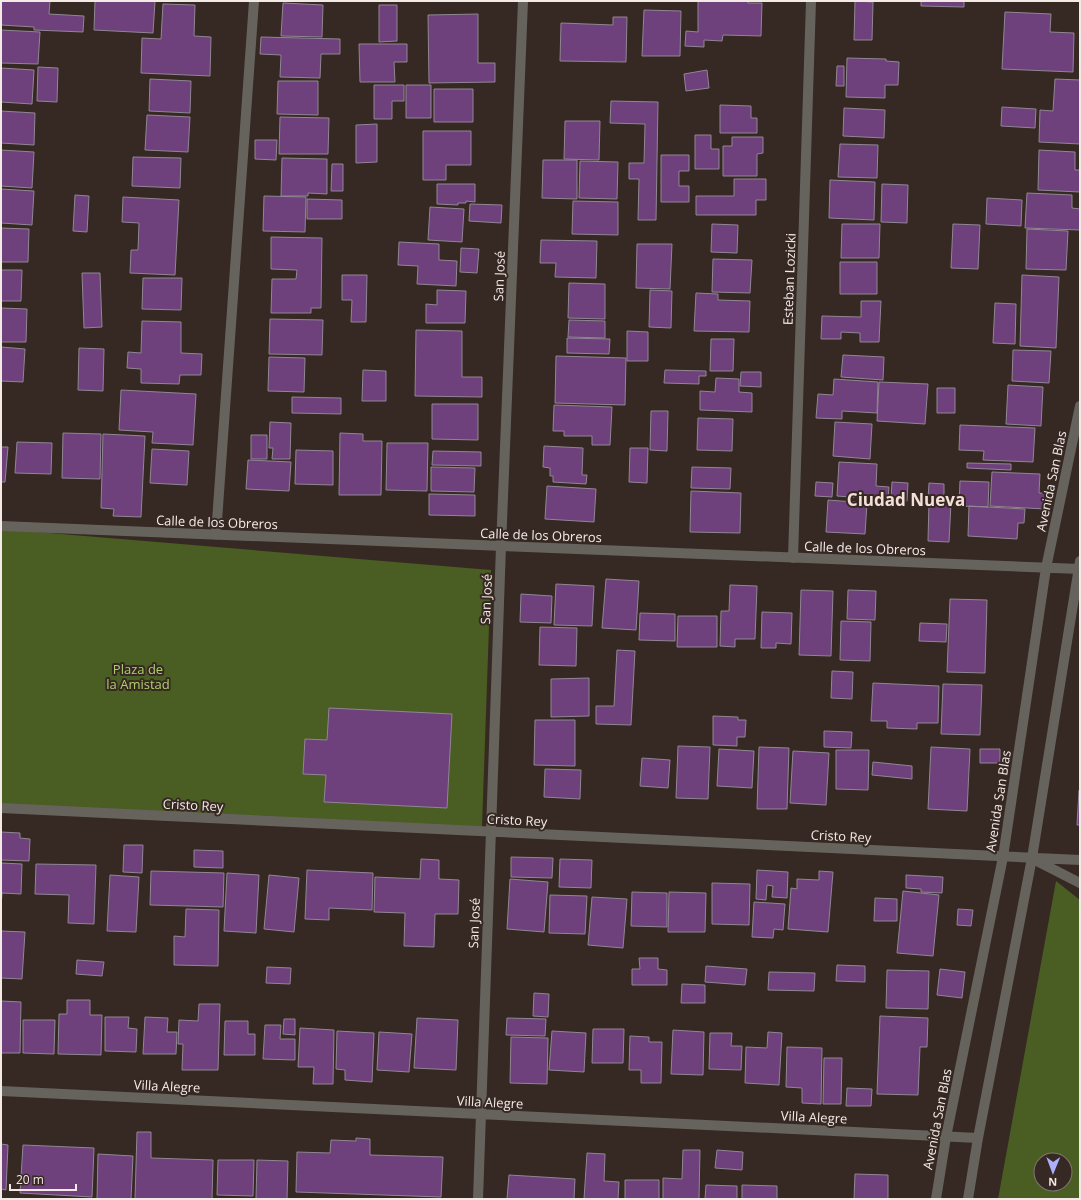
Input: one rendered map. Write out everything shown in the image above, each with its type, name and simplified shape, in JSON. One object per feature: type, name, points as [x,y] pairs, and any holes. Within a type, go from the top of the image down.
[{"type":"street","points":[[216,535],[254,1]]},
{"type":"street","name":"San José","points":[[478,1199],[501,546],[523,1]]},
{"type":"street","name":"Esteban Lozicki","points":[[793,558],[811,1]]},
{"type":"street","name":"Avenida San Blas","points":[[936,1199],[946,1137],[1003,857],[1046,568],[1080,406]]},
{"type":"street","name":"Calle de los Obreros","points":[[1,526],[1046,568],[1079,566]]},
{"type":"street","points":[[968,1199],[978,1138],[1032,858],[1079,566]]},
{"type":"street","name":"Cristo Rey","points":[[1,808],[1080,860]]},
{"type":"street","points":[[1032,858],[1080,883]]},
{"type":"street","name":"Villa Alegre","points":[[1,1091],[978,1138]]},
{"type":"green space","name":"Plaza de la Amistad","points":[[1,529],[491,570],[482,827],[1,808]]},
{"type":"green space","points":[[1056,881],[1080,900],[1080,1199],[998,1199]]},
{"type":"building","points":[[1,1],[50,1],[49,14],[84,16],[83,32],[34,30],[34,27],[1,25]]},
{"type":"building","points":[[95,1],[155,1],[153,33],[94,30]]},
{"type":"building","points":[[698,1],[748,1],[748,3],[762,3],[761,36],[723,35],[722,41],[704,40],[704,47],[685,46],[686,31],[698,32]]},
{"type":"building","points":[[855,1],[873,2],[872,40],[854,40]]},
{"type":"building","points":[[921,1],[964,1],[964,7],[921,6]]},
{"type":"building","points":[[283,3],[323,5],[322,37],[281,36]]},
{"type":"building","points":[[163,4],[195,5],[194,36],[211,37],[210,76],[141,73],[142,38],[161,39]]},
{"type":"building","points":[[379,5],[397,5],[397,41],[379,42]]},
{"type":"building","points":[[644,10],[681,11],[680,56],[642,56]]},
{"type":"building","points":[[1005,12],[1051,14],[1050,32],[1074,33],[1073,72],[1002,69]]},
{"type":"building","points":[[478,14],[478,63],[495,63],[495,82],[429,83],[428,15]]},
{"type":"building","points":[[613,17],[627,17],[626,62],[560,61],[561,23],[613,25]]},
{"type":"building","points":[[1,30],[40,32],[38,64],[1,63]]},
{"type":"building","points":[[261,37],[340,39],[340,54],[321,54],[320,78],[280,77],[281,55],[260,54]]},
{"type":"building","points":[[359,44],[407,44],[407,62],[394,62],[395,82],[360,82]]},
{"type":"building","points":[[847,58],[886,59],[886,61],[899,62],[898,85],[885,85],[885,98],[846,97]]},
{"type":"building","points":[[837,66],[844,66],[844,86],[836,86]]},
{"type":"building","points":[[38,67],[58,68],[57,102],[37,101]]},
{"type":"building","points":[[1,68],[34,70],[32,104],[1,102]]},
{"type":"building","points":[[707,70],[709,88],[686,91],[684,74]]},
{"type":"building","points":[[150,79],[191,81],[190,113],[149,111]]},
{"type":"building","points":[[1055,79],[1080,80],[1080,144],[1039,142],[1040,110],[1053,111]]},
{"type":"building","points":[[278,81],[318,81],[318,115],[277,114]]},
{"type":"building","points":[[374,85],[404,85],[404,101],[392,101],[392,119],[374,119]]},
{"type":"building","points":[[406,85],[431,85],[431,118],[406,118]]},
{"type":"building","points":[[434,89],[473,89],[473,122],[434,122]]},
{"type":"building","points":[[611,101],[658,102],[656,220],[638,220],[639,179],[629,179],[629,163],[644,163],[645,124],[610,123]]},
{"type":"building","points":[[720,105],[751,106],[751,118],[757,118],[757,133],[720,133]]},
{"type":"building","points":[[1002,107],[1036,109],[1035,128],[1001,126]]},
{"type":"building","points":[[844,108],[885,110],[884,138],[843,136]]},
{"type":"building","points":[[1,111],[35,113],[34,145],[1,143]]},
{"type":"building","points":[[147,115],[190,117],[188,152],[145,150]]},
{"type":"building","points":[[280,117],[329,118],[328,154],[279,154]]},
{"type":"building","points":[[565,121],[600,121],[599,160],[564,159]]},
{"type":"building","points":[[377,124],[377,162],[356,163],[356,125]]},
{"type":"building","points":[[423,131],[471,131],[471,165],[446,165],[446,180],[423,180]]},
{"type":"building","points":[[695,135],[711,135],[711,149],[719,149],[719,169],[695,169]]},
{"type":"building","points":[[732,137],[763,137],[763,153],[757,154],[757,176],[723,176],[723,146],[732,146]]},
{"type":"building","points":[[255,140],[277,140],[276,160],[255,159]]},
{"type":"building","points":[[840,144],[878,145],[877,178],[838,177]]},
{"type":"building","points":[[1,150],[34,152],[32,188],[1,186]]},
{"type":"building","points":[[1039,150],[1075,152],[1075,170],[1080,170],[1080,192],[1038,190]]},
{"type":"building","points":[[661,155],[689,155],[689,171],[679,171],[679,186],[689,186],[689,202],[661,202]]},
{"type":"building","points":[[133,157],[181,158],[180,188],[132,186]]},
{"type":"building","points":[[282,158],[327,159],[327,194],[308,193],[308,196],[281,196]]},
{"type":"building","points":[[543,160],[577,160],[577,199],[542,198]]},
{"type":"building","points":[[580,161],[618,162],[617,199],[579,198]]},
{"type":"building","points":[[332,164],[343,164],[343,191],[331,191]]},
{"type":"building","points":[[734,179],[766,179],[766,200],[756,200],[756,215],[696,215],[696,196],[734,196]]},
{"type":"building","points":[[830,180],[875,182],[874,220],[829,218]]},
{"type":"building","points":[[437,184],[475,184],[475,202],[466,201],[466,203],[458,203],[458,205],[437,204]]},
{"type":"building","points":[[882,184],[908,185],[907,223],[881,222]]},
{"type":"building","points":[[1,189],[34,191],[32,225],[1,223]]},
{"type":"building","points":[[1027,193],[1072,195],[1072,208],[1080,209],[1080,230],[1025,228]]},
{"type":"building","points":[[75,195],[89,196],[87,232],[73,231]]},
{"type":"building","points":[[264,196],[306,197],[305,232],[263,231]]},
{"type":"building","points":[[123,197],[179,200],[175,275],[130,273],[131,250],[138,250],[139,223],[122,222]]},
{"type":"building","points":[[987,198],[1022,200],[1021,226],[986,224]]},
{"type":"building","points":[[307,199],[342,200],[342,219],[307,219]]},
{"type":"building","points":[[573,201],[618,202],[618,235],[572,234]]},
{"type":"building","points":[[470,204],[502,205],[501,223],[469,221]]},
{"type":"building","points":[[430,207],[464,209],[462,242],[428,240]]},
{"type":"building","points":[[712,224],[738,225],[737,253],[711,252]]},
{"type":"building","points":[[842,224],[880,224],[879,258],[841,258]]},
{"type":"building","points":[[953,224],[980,225],[978,269],[951,268]]},
{"type":"building","points":[[1,228],[29,229],[28,262],[1,262]]},
{"type":"building","points":[[1027,229],[1068,231],[1066,270],[1026,269]]},
{"type":"building","points":[[271,237],[322,238],[321,308],[311,308],[311,313],[271,313],[272,279],[296,279],[297,270],[271,269]]},
{"type":"building","points":[[541,240],[597,241],[596,278],[555,277],[556,263],[540,263]]},
{"type":"building","points":[[399,242],[439,244],[439,260],[457,261],[456,286],[417,284],[418,266],[398,265]]},
{"type":"building","points":[[637,244],[672,244],[670,289],[636,288]]},
{"type":"building","points":[[461,248],[479,249],[477,273],[460,272]]},
{"type":"building","points":[[713,259],[752,260],[750,293],[712,292]]},
{"type":"building","points":[[840,262],[877,262],[877,294],[840,294]]},
{"type":"building","points":[[1,270],[22,270],[21,301],[1,301]]},
{"type":"building","points":[[82,273],[100,273],[102,327],[84,328]]},
{"type":"building","points":[[342,275],[367,275],[366,322],[351,322],[352,300],[342,300]]},
{"type":"building","points":[[1022,275],[1059,277],[1056,348],[1020,346]]},
{"type":"building","points":[[143,278],[182,278],[181,310],[142,309]]},
{"type":"building","points":[[569,283],[605,284],[605,319],[568,318]]},
{"type":"building","points":[[437,290],[466,291],[465,323],[426,323],[426,304],[437,305]]},
{"type":"building","points":[[650,290],[672,291],[671,328],[649,327]]},
{"type":"building","points":[[696,293],[718,294],[718,300],[750,301],[749,332],[694,331]]},
{"type":"building","points":[[861,301],[881,301],[879,342],[860,342],[860,333],[841,332],[841,339],[821,339],[822,316],[861,317]]},
{"type":"building","points":[[995,303],[1016,304],[1015,344],[993,343]]},
{"type":"building","points":[[1,308],[27,309],[26,342],[1,342]]},
{"type":"building","points":[[270,319],[323,320],[322,355],[269,354]]},
{"type":"building","points":[[569,320],[605,321],[605,338],[568,337]]},
{"type":"building","points":[[142,321],[181,322],[181,353],[202,354],[201,375],[180,375],[179,384],[141,383],[141,369],[127,368],[128,352],[141,353]]},
{"type":"building","points":[[416,330],[462,331],[462,377],[482,377],[482,397],[415,396]]},
{"type":"building","points":[[627,331],[648,332],[648,361],[627,361]]},
{"type":"building","points":[[567,338],[610,339],[609,354],[567,353]]},
{"type":"building","points":[[711,339],[734,339],[733,371],[710,371]]},
{"type":"building","points":[[1,347],[25,349],[23,382],[1,381]]},
{"type":"building","points":[[79,348],[104,349],[103,391],[78,390]]},
{"type":"building","points":[[1013,350],[1051,351],[1049,383],[1012,381]]},
{"type":"building","points":[[843,355],[884,357],[883,380],[841,377]]},
{"type":"building","points":[[556,356],[626,358],[625,405],[555,403]]},
{"type":"building","points":[[269,357],[305,358],[304,392],[268,391]]},
{"type":"building","points":[[363,370],[386,371],[386,401],[362,401]]},
{"type":"building","points":[[665,370],[706,371],[706,376],[699,376],[699,384],[664,383]]},
{"type":"building","points":[[741,372],[761,372],[761,387],[740,386]]},
{"type":"building","points":[[716,378],[739,379],[739,392],[752,393],[752,412],[700,410],[700,391],[715,392]]},
{"type":"building","points":[[834,379],[878,382],[877,413],[842,411],[842,419],[816,418],[818,394],[833,395]]},
{"type":"building","points":[[879,382],[928,384],[925,424],[877,421]]},
{"type":"building","points":[[1008,385],[1043,387],[1041,426],[1006,424]]},
{"type":"building","points":[[937,388],[955,388],[955,413],[937,413]]},
{"type":"building","points":[[121,390],[196,394],[193,445],[152,443],[153,432],[119,430]]},
{"type":"building","points":[[292,397],[341,398],[341,414],[292,413]]},
{"type":"building","points":[[432,404],[478,404],[478,440],[432,439]]},
{"type":"building","points":[[554,405],[612,407],[610,445],[592,445],[592,436],[564,436],[564,431],[553,431]]},
{"type":"building","points":[[651,411],[668,411],[667,451],[650,450]]},
{"type":"building","points":[[698,418],[733,419],[732,451],[697,450]]},
{"type":"building","points":[[270,422],[291,423],[290,459],[272,459],[273,448],[269,448]]},
{"type":"building","points":[[835,422],[872,424],[870,459],[833,456]]},
{"type":"building","points":[[960,425],[1035,428],[1033,462],[983,460],[984,451],[959,450]]},
{"type":"building","points":[[63,433],[101,434],[100,479],[62,478]]},
{"type":"building","points":[[340,433],[363,434],[363,441],[382,441],[381,495],[339,495]]},
{"type":"building","points":[[103,434],[145,436],[141,517],[113,516],[114,509],[101,508]]},
{"type":"building","points":[[251,435],[267,435],[267,459],[251,459]]},
{"type":"building","points":[[17,442],[52,443],[51,474],[15,473]]},
{"type":"building","points":[[387,443],[428,443],[427,491],[386,490]]},
{"type":"building","points":[[544,446],[583,448],[582,475],[587,475],[586,484],[553,482],[553,476],[550,476],[550,468],[543,467]]},
{"type":"building","points":[[1,447],[8,447],[5,482],[1,482]]},
{"type":"building","points":[[630,448],[648,448],[647,483],[629,482]]},
{"type":"building","points":[[152,449],[189,451],[187,485],[150,483]]},
{"type":"building","points":[[296,450],[333,451],[333,485],[295,484]]},
{"type":"building","points":[[433,451],[481,452],[481,466],[432,465]]},
{"type":"building","points":[[248,460],[291,462],[289,491],[246,489]]},
{"type":"building","points":[[839,462],[877,464],[876,486],[889,487],[888,500],[837,496]]},
{"type":"building","points":[[967,463],[1011,464],[1011,470],[967,468]]},
{"type":"building","points":[[431,467],[475,468],[474,492],[431,491]]},
{"type":"building","points":[[692,467],[731,468],[730,489],[691,488]]},
{"type":"building","points":[[992,472],[1040,474],[1039,493],[1046,493],[1045,509],[990,506]]},
{"type":"building","points":[[960,481],[989,482],[988,507],[959,506]]},
{"type":"building","points":[[816,482],[833,483],[832,497],[815,496]]},
{"type":"building","points":[[892,482],[908,483],[907,501],[891,500]]},
{"type":"building","points":[[929,483],[944,484],[944,499],[928,499]]},
{"type":"building","points":[[547,486],[596,489],[594,522],[545,519]]},
{"type":"building","points":[[691,491],[741,493],[740,533],[690,532]]},
{"type":"building","points":[[429,494],[475,495],[475,516],[429,515]]},
{"type":"building","points":[[828,500],[867,503],[865,534],[826,532]]},
{"type":"building","points":[[929,502],[951,503],[949,542],[928,541]]},
{"type":"building","points":[[969,506],[1025,509],[1024,523],[1018,523],[1017,539],[968,536]]},
{"type":"building","points":[[606,579],[639,581],[636,630],[602,628]]},
{"type":"building","points":[[556,584],[594,586],[592,626],[554,625]]},
{"type":"building","points":[[730,585],[757,586],[755,639],[735,639],[735,647],[720,646],[721,611],[729,611]]},
{"type":"building","points":[[801,590],[833,591],[831,656],[799,655]]},
{"type":"building","points":[[848,590],[876,591],[875,620],[847,619]]},
{"type":"building","points":[[521,594],[552,596],[551,623],[520,622]]},
{"type":"building","points":[[950,599],[987,600],[985,673],[947,672]]},
{"type":"building","points":[[762,612],[792,613],[791,644],[776,643],[776,648],[761,648]]},
{"type":"building","points":[[640,613],[675,614],[675,641],[639,640]]},
{"type":"building","points":[[678,616],[717,616],[717,647],[677,647]]},
{"type":"building","points":[[841,621],[871,622],[870,661],[840,660]]},
{"type":"building","points":[[920,623],[947,624],[946,642],[919,641]]},
{"type":"building","points":[[540,627],[577,628],[576,666],[539,665]]},
{"type":"building","points":[[617,650],[635,651],[631,725],[596,724],[596,706],[614,706]]},
{"type":"building","points":[[832,671],[853,672],[852,699],[831,698]]},
{"type":"building","points":[[589,678],[589,716],[551,717],[551,679]]},
{"type":"building","points":[[873,683],[939,686],[938,723],[917,723],[917,729],[887,728],[887,721],[871,721]]},
{"type":"building","points":[[943,684],[982,685],[980,735],[941,734]]},
{"type":"building","points":[[329,708],[452,714],[447,808],[324,802],[326,775],[303,774],[305,739],[327,740]]},
{"type":"building","points":[[713,716],[738,717],[738,720],[746,720],[745,737],[737,737],[737,746],[713,745]]},
{"type":"building","points":[[535,720],[575,720],[575,766],[534,765]]},
{"type":"building","points":[[824,731],[852,732],[851,748],[824,747]]},
{"type":"building","points":[[678,746],[710,747],[708,799],[676,798]]},
{"type":"building","points":[[759,747],[789,748],[787,809],[757,809]]},
{"type":"building","points":[[931,747],[970,749],[967,811],[928,809]]},
{"type":"building","points":[[719,749],[754,751],[752,788],[717,786]]},
{"type":"building","points":[[980,749],[1000,749],[1000,763],[980,763]]},
{"type":"building","points":[[836,750],[869,750],[868,790],[836,789]]},
{"type":"building","points":[[793,751],[829,753],[826,805],[790,803]]},
{"type":"building","points":[[642,758],[670,760],[668,788],[640,786]]},
{"type":"building","points":[[873,762],[912,766],[912,779],[872,775]]},
{"type":"building","points":[[545,769],[581,770],[580,799],[544,797]]},
{"type":"building","points":[[1079,790],[1080,825],[1077,825]]},
{"type":"building","points":[[1,832],[20,833],[20,838],[30,839],[29,861],[1,860]]},
{"type":"building","points":[[124,845],[143,845],[142,873],[123,872]]},
{"type":"building","points":[[194,850],[223,851],[223,868],[194,867]]},
{"type":"building","points":[[511,857],[553,858],[552,878],[511,877]]},
{"type":"building","points":[[421,859],[439,860],[439,879],[459,880],[458,914],[435,914],[434,947],[404,946],[405,913],[374,912],[375,877],[420,879]]},
{"type":"building","points":[[560,859],[592,860],[591,888],[559,887]]},
{"type":"building","points":[[1,863],[22,864],[21,894],[2,893],[1,908]]},
{"type":"building","points":[[36,864],[96,865],[94,924],[68,923],[69,895],[35,894]]},
{"type":"building","points":[[307,870],[373,873],[372,910],[329,908],[329,920],[305,919]]},
{"type":"building","points":[[757,870],[788,872],[787,898],[772,897],[773,886],[767,885],[766,900],[756,899]]},
{"type":"building","points":[[151,871],[224,873],[223,907],[150,905]]},
{"type":"building","points":[[819,871],[833,872],[828,932],[788,929],[791,888],[797,889],[797,879],[819,880]]},
{"type":"building","points":[[227,873],[259,875],[256,933],[224,931]]},
{"type":"building","points":[[110,875],[139,877],[136,932],[107,931]]},
{"type":"building","points":[[269,875],[299,878],[294,932],[264,929]]},
{"type":"building","points":[[906,875],[943,877],[942,893],[921,892],[921,889],[906,888]]},
{"type":"building","points":[[510,879],[548,882],[544,932],[507,929]]},
{"type":"building","points":[[712,883],[750,884],[749,925],[712,924]]},
{"type":"building","points":[[903,891],[939,895],[933,956],[897,953]]},
{"type":"building","points":[[632,892],[667,893],[667,927],[631,926]]},
{"type":"building","points":[[669,892],[706,893],[705,932],[668,932]]},
{"type":"building","points":[[550,895],[587,896],[585,934],[549,933]]},
{"type":"building","points":[[592,897],[627,899],[623,948],[588,945]]},
{"type":"building","points":[[875,898],[897,899],[897,921],[874,921]]},
{"type":"building","points":[[754,902],[785,904],[783,930],[774,929],[773,938],[752,937]]},
{"type":"building","points":[[186,909],[219,910],[218,966],[174,965],[174,936],[185,937]]},
{"type":"building","points":[[958,909],[973,910],[971,926],[957,925]]},
{"type":"building","points":[[1,931],[25,932],[22,979],[1,978]]},
{"type":"building","points":[[639,958],[658,958],[658,969],[667,970],[667,985],[632,985],[632,969],[640,969]]},
{"type":"building","points":[[77,960],[104,962],[102,976],[76,974]]},
{"type":"building","points":[[837,965],[865,966],[865,982],[836,981]]},
{"type":"building","points":[[706,966],[747,969],[745,985],[705,982]]},
{"type":"building","points":[[267,967],[291,968],[290,984],[266,983]]},
{"type":"building","points":[[940,969],[965,972],[962,998],[937,995]]},
{"type":"building","points":[[887,970],[929,971],[928,1009],[886,1008]]},
{"type":"building","points":[[769,972],[815,973],[814,991],[768,990]]},
{"type":"building","points":[[682,984],[705,985],[705,1003],[681,1003]]},
{"type":"building","points":[[534,993],[549,994],[548,1017],[533,1016]]},
{"type":"building","points":[[67,1000],[90,1000],[90,1015],[102,1015],[101,1055],[58,1054],[59,1014],[67,1014]]},
{"type":"building","points":[[1,1001],[21,1002],[20,1053],[1,1053]]},
{"type":"building","points":[[199,1004],[220,1004],[218,1070],[182,1070],[183,1044],[178,1044],[179,1020],[198,1021]]},
{"type":"building","points":[[880,1016],[928,1018],[927,1047],[920,1047],[918,1095],[877,1094]]},
{"type":"building","points":[[105,1017],[129,1017],[128,1028],[137,1029],[136,1052],[105,1051]]},
{"type":"building","points":[[145,1017],[168,1018],[167,1032],[177,1032],[176,1054],[143,1054]]},
{"type":"building","points":[[417,1018],[458,1020],[456,1070],[414,1068]]},
{"type":"building","points":[[507,1018],[546,1019],[545,1036],[506,1035]]},
{"type":"building","points":[[284,1019],[295,1019],[295,1035],[283,1034]]},
{"type":"building","points":[[23,1020],[55,1020],[54,1054],[23,1053]]},
{"type":"building","points":[[225,1021],[248,1021],[248,1034],[255,1034],[255,1055],[224,1055]]},
{"type":"building","points":[[265,1025],[281,1025],[280,1039],[295,1039],[295,1060],[263,1059]]},
{"type":"building","points":[[300,1028],[334,1030],[333,1084],[313,1084],[314,1067],[298,1067]]},
{"type":"building","points":[[593,1029],[624,1029],[623,1063],[592,1063]]},
{"type":"building","points":[[673,1030],[704,1032],[703,1075],[671,1074]]},
{"type":"building","points":[[337,1031],[374,1033],[372,1082],[345,1080],[345,1070],[336,1069]]},
{"type":"building","points":[[552,1031],[586,1033],[584,1072],[549,1070]]},
{"type":"building","points":[[379,1032],[412,1034],[409,1072],[377,1070]]},
{"type":"building","points":[[768,1032],[782,1033],[779,1085],[745,1083],[746,1047],[767,1048]]},
{"type":"building","points":[[710,1033],[732,1033],[731,1046],[742,1046],[741,1070],[709,1069]]},
{"type":"building","points":[[630,1036],[649,1037],[649,1042],[662,1042],[661,1083],[641,1083],[641,1070],[629,1070]]},
{"type":"building","points":[[511,1037],[548,1038],[547,1084],[510,1083]]},
{"type":"building","points":[[787,1047],[822,1048],[821,1104],[802,1103],[802,1088],[786,1087]]},
{"type":"building","points":[[824,1058],[842,1058],[841,1104],[823,1104]]},
{"type":"building","points":[[847,1088],[872,1089],[871,1106],[846,1106]]},
{"type":"building","points":[[137,1132],[151,1132],[151,1158],[213,1160],[212,1199],[135,1199]]},
{"type":"building","points":[[356,1138],[370,1139],[370,1155],[443,1157],[441,1197],[296,1192],[297,1152],[330,1153],[331,1140],[356,1141]]},
{"type":"building","points":[[1,1144],[8,1145],[6,1190],[1,1189]]},
{"type":"building","points":[[23,1145],[94,1148],[92,1197],[20,1193]]},
{"type":"building","points":[[683,1150],[700,1150],[699,1199],[663,1199],[663,1178],[682,1179]]},
{"type":"building","points":[[717,1150],[743,1152],[742,1170],[715,1168]]},
{"type":"building","points":[[587,1153],[605,1154],[604,1181],[619,1182],[618,1199],[584,1199]]},
{"type":"building","points":[[98,1154],[133,1156],[131,1199],[97,1199]]},
{"type":"building","points":[[218,1160],[254,1160],[253,1196],[217,1195]]},
{"type":"building","points":[[257,1160],[288,1161],[287,1199],[256,1199]]},
{"type":"building","points":[[855,1174],[888,1175],[888,1199],[854,1199]]},
{"type":"building","points":[[509,1175],[575,1179],[574,1199],[507,1199]]},
{"type":"building","points":[[625,1180],[659,1180],[659,1199],[625,1199]]},
{"type":"building","points":[[706,1185],[737,1186],[737,1199],[705,1199]]},
{"type":"building","points":[[742,1185],[777,1186],[777,1199],[742,1199]]},
{"type":"district","name":"Ciudad Nueva","points":[[906,500]]}]
